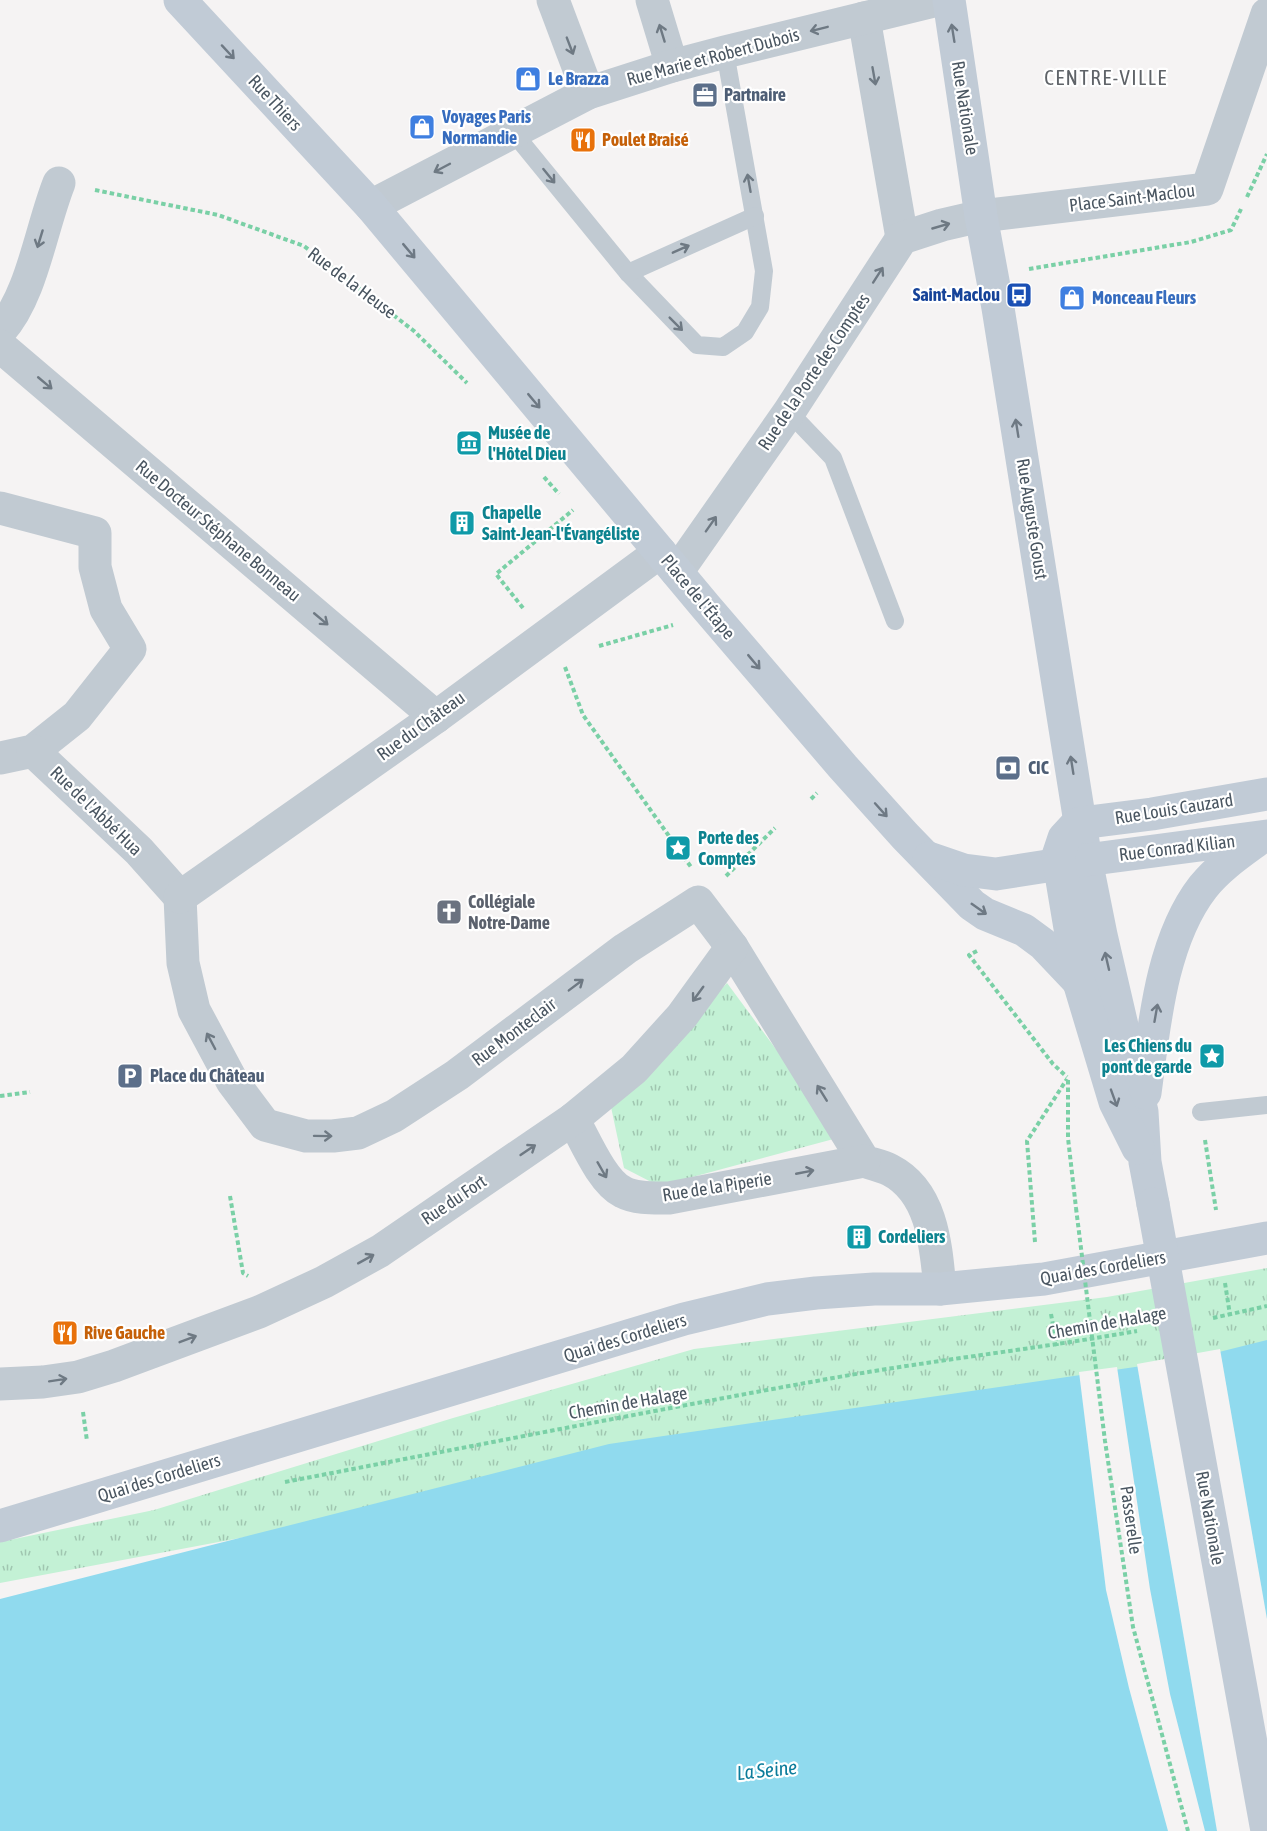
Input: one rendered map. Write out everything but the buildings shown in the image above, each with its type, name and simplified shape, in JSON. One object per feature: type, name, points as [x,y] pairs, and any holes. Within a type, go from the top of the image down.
[{"type":"main road","name":"Rue Thiers","points":[[180,0],[371,206]]},
{"type":"main road","name":"Rue Nationale","points":[[948,0],[981,216]]},
{"type":"main road","name":"Place de l'Étape","points":[[371,206],[843,767],[922,854],[946,865],[982,874],[1004,873],[1073,862]]},
{"type":"main road","name":"Rue Auguste Goust","points":[[981,216],[1082,823]]},
{"type":"main road","name":"Rue Louis Cauzard","points":[[1082,823],[1160,813],[1267,794]]},
{"type":"main road","points":[[1082,823],[1076,825],[1064,838],[1058,856],[1073,862],[1101,935],[1142,1112],[1145,1162]]},
{"type":"main road","points":[[1142,1112],[1161,989],[1181,926],[1196,897],[1215,874],[1265,837]]},
{"type":"main road","name":"Rue Conrad Kilian","points":[[1073,862],[1265,837]]},
{"type":"main road","points":[[922,854],[972,905],[986,915],[1024,930],[1050,950],[1079,982]]},
{"type":"main road","points":[[1073,862],[1079,982],[1115,1102],[1145,1162]]},
{"type":"main road","name":"Rue Nationale","points":[[1145,1162],[1267,1831]]},
{"type":"main road","name":"Quai des Cordeliers","points":[[0,1526],[684,1319],[767,1299],[874,1289],[940,1289],[1044,1279],[1267,1239]]},
{"type":"street","points":[[553,0],[588,93]]},
{"type":"street","points":[[652,0],[672,66]]},
{"type":"street","name":"Rue Marie et Robert Dubois","points":[[371,206],[588,93],[725,51],[938,0]]},
{"type":"street","name":"Place Saint-Maclou","points":[[981,216],[1207,189],[1267,14]]},
{"type":"street","points":[[864,18],[902,238],[981,216]]},
{"type":"street","points":[[0,331],[12,315],[27,282],[59,183]]},
{"type":"street","name":"Rue de la Porte des Comptes","points":[[669,562],[789,412],[902,238]]},
{"type":"street","name":"Rue Docteur Stéphane Bonneau","points":[[0,346],[436,717]]},
{"type":"street","points":[[0,508],[95,533],[95,567],[106,609],[130,649],[77,716],[33,751],[0,758]]},
{"type":"street","name":"Rue du Château","points":[[180,897],[436,717],[546,636],[669,562]]},
{"type":"street","name":"Rue de l'Abbé Hua","points":[[33,751],[139,851],[180,897]]},
{"type":"street","name":"Rue Monteclair","points":[[180,897],[183,963],[194,1010],[232,1082],[266,1125],[306,1136],[358,1133],[394,1116],[457,1075],[625,949],[699,902]]},
{"type":"street","points":[[699,902],[732,947],[864,1161],[890,1170],[909,1183],[923,1204],[935,1245],[940,1289]]},
{"type":"street","name":"Rue du Fort","points":[[0,1384],[78,1377],[114,1366],[259,1312],[324,1282],[380,1251],[573,1119],[634,1069],[682,1016],[732,947]]},
{"type":"street","name":"Rue de la Piperie","points":[[573,1119],[607,1179],[622,1192],[643,1198],[669,1198],[864,1161]]},
{"type":"lane","points":[[512,131],[628,273],[697,345],[723,347],[745,332],[760,307],[764,271],[725,51]]},
{"type":"lane","points":[[628,273],[754,216]]},
{"type":"lane","points":[[789,412],[833,458],[895,621]]},
{"type":"lane","points":[[1201,1112],[1267,1105]]},
{"type":"path","points":[[992,275],[1191,242],[1231,230],[1267,154]]},
{"type":"path","name":"Rue de la Heuse","points":[[59,183],[218,215],[304,246],[414,331],[473,390]]},
{"type":"path","points":[[539,470],[560,495]]},
{"type":"path","points":[[566,502],[580,518]]},
{"type":"path","points":[[573,510],[496,574],[561,656],[583,715],[694,871]]},
{"type":"path","points":[[593,647],[679,624]]},
{"type":"path","points":[[809,786],[816,795],[811,799]]},
{"type":"path","points":[[699,902],[775,828]]},
{"type":"path","points":[[1024,930],[969,955],[1053,1064],[1068,1078],[1028,1141],[1035,1243]]},
{"type":"path","name":"Passerelle","points":[[1068,1078],[1068,1138],[1076,1208],[1105,1441],[1133,1627],[1188,1831]]},
{"type":"path","points":[[0,1096],[30,1092]]},
{"type":"path","points":[[1201,1112],[1221,1247]]},
{"type":"path","points":[[230,1196],[243,1274],[252,1277],[259,1312]]},
{"type":"path","points":[[1207,1319],[1267,1306]]},
{"type":"path","name":"Chemin de Halage","points":[[280,1483],[835,1378],[1057,1346],[1138,1331]]},
{"type":"green space","points":[[727,983],[841,1137],[659,1186],[624,1168],[611,1107]]},
{"type":"green space","points":[[1267,1268],[1267,1359],[463,1496],[0,1583],[0,1542],[154,1510],[453,1418],[694,1349],[1107,1297]]},
{"type":"water","name":"La Seine","points":[[1267,1340],[1267,1831],[0,1831],[0,1599],[609,1444],[1135,1367],[1219,1352]]},
{"type":"pier","points":[[1220,1349],[1267,1619],[1267,1831],[1217,1831],[1137,1364]]},
{"type":"pier","points":[[1117,1367],[1150,1589],[1170,1694],[1205,1831],[1168,1831],[1129,1688],[1106,1590],[1079,1372]]},
{"type":"place","name":"Le Brazza","points":[[528,79]]},
{"type":"place","name":"Partnaire","points":[[705,95]]},
{"type":"place","name":"Voyages Paris Normandie","points":[[422,127]]},
{"type":"place","name":"Poulet Braisé","points":[[583,140]]},
{"type":"place","name":"Saint-Maclou","points":[[1019,295]]},
{"type":"place","name":"Monceau Fleurs","points":[[1072,298]]},
{"type":"place","name":"Musée de l'Hôtel Dieu","points":[[469,443]]},
{"type":"place","name":"Chapelle Saint-Jean-l'Évangéliste","points":[[462,523]]},
{"type":"place","name":"CIC","points":[[1008,768]]},
{"type":"place","name":"Porte des Comptes","points":[[678,848]]},
{"type":"place","name":"Collégiale Notre-Dame","points":[[449,912]]},
{"type":"place","name":"Les Chiens du pont de garde","points":[[1212,1056]]},
{"type":"place","name":"Place du Château","points":[[130,1076]]},
{"type":"place","name":"Cordeliers","points":[[859,1237]]},
{"type":"place","name":"Rive Gauche","points":[[65,1333]]},
{"type":"district","name":"CENTRE-VILLE","points":[[1106,78]]}]
